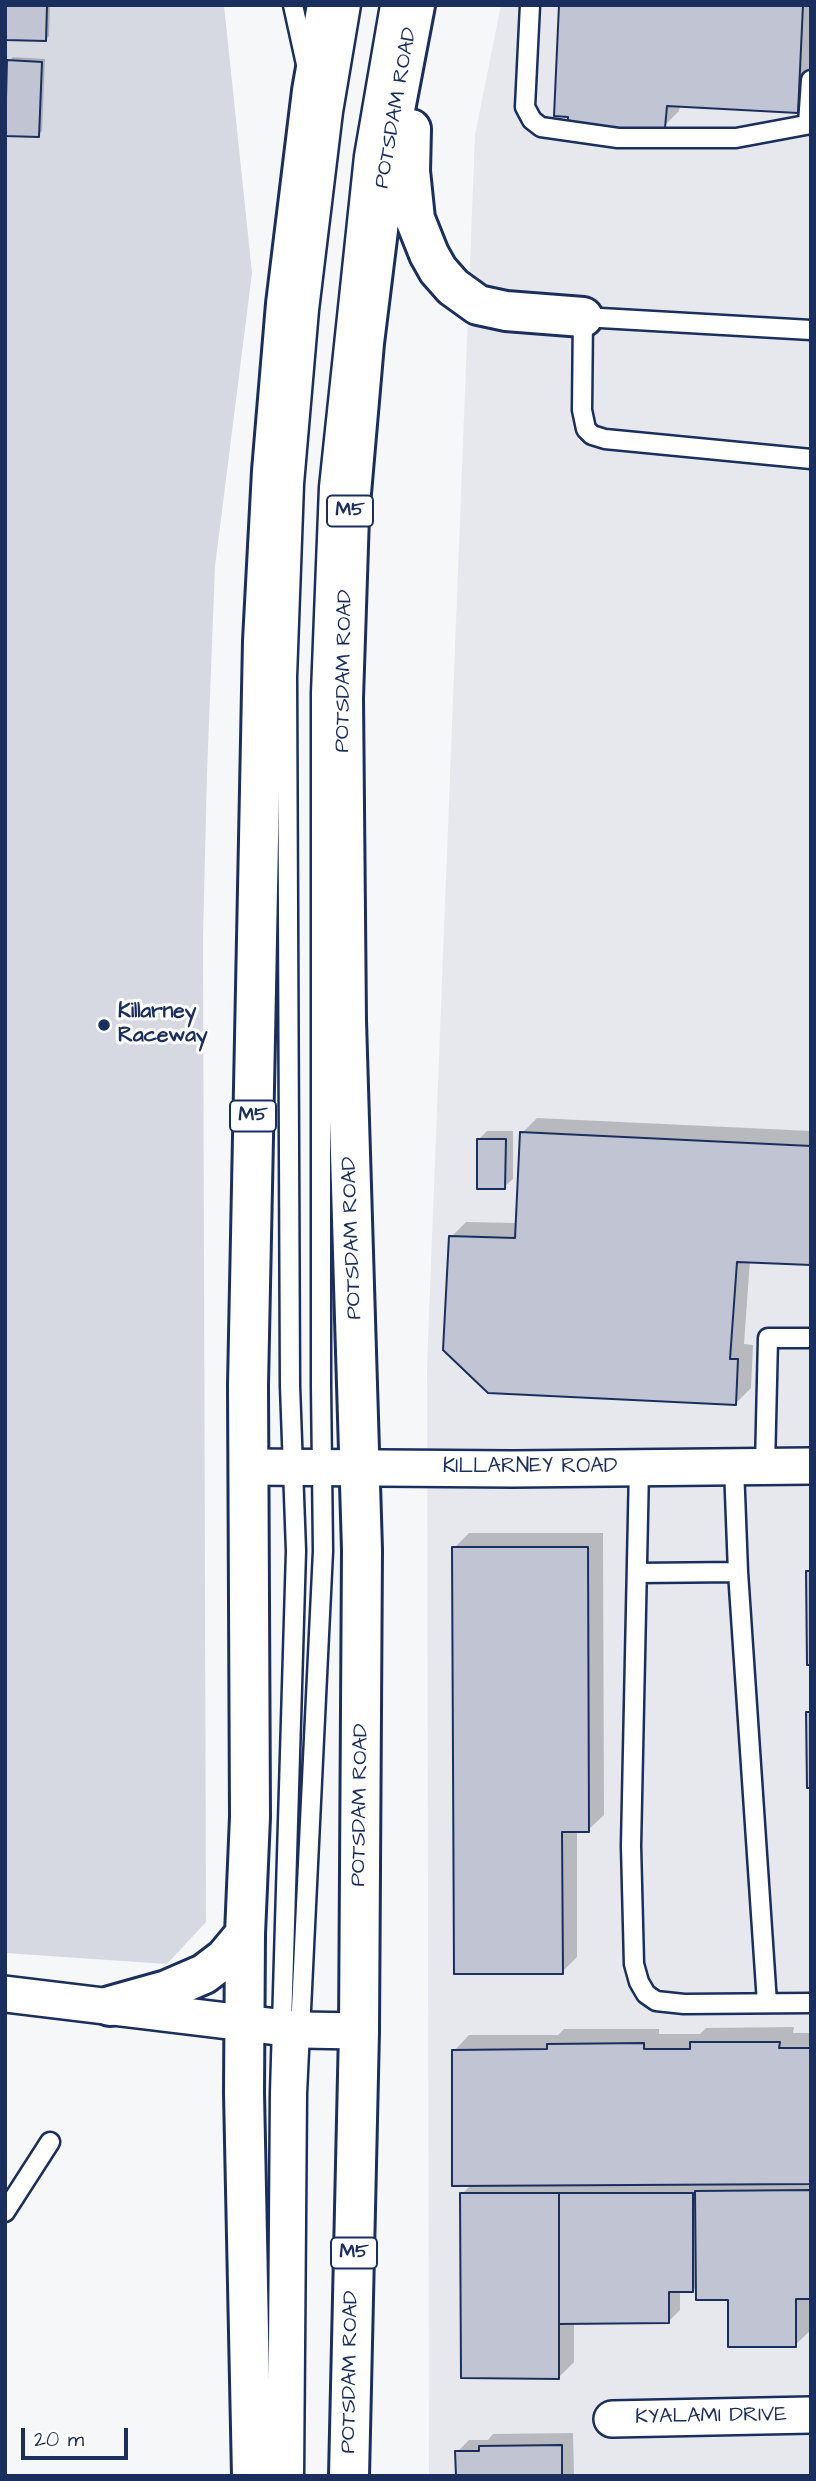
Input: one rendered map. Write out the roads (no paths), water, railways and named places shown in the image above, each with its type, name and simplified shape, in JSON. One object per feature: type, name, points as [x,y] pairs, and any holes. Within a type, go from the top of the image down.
[{"type":"main road","name":"M5","points":[[252,2476],[244,2022],[250,1818],[248,1385],[263,641],[272,471],[286,304],[312,91],[327,5]]},
{"type":"main road","points":[[406,7],[410,171],[415,219],[438,270],[453,286],[478,305],[506,311],[583,317]]},
{"type":"main road","name":"POTSDAM ROAD","points":[[349,2476],[362,1758],[360,1467],[346,1021],[343,698],[349,516],[364,343],[406,7]]},
{"type":"main road","points":[[110,2006],[167,1990],[204,1974],[225,1958],[245,1934]]},
{"type":"street","name":"KILLARNEY ROAD","points":[[249,1467],[811,1466]]},
{"type":"street","points":[[5,1994],[292,2029],[359,2031]]},
{"type":"street","name":"KYALAMI DRIVE","points":[[612,2419],[811,2415]]},
{"type":"lane","points":[[293,5],[312,91]]},
{"type":"lane","points":[[294,2476],[297,2093],[292,2029],[323,1550],[290,1386],[287,677],[294,484],[309,310],[333,112],[351,5]]},
{"type":"lane","points":[[530,5],[525,107],[532,120],[541,127],[618,138],[736,138],[809,124],[811,79]]},
{"type":"lane","points":[[277,2476],[292,2029],[296,1551],[307,1468],[321,693],[329,487],[364,156],[406,7]]},
{"type":"lane","points":[[811,330],[583,317],[582,410],[586,429],[592,435],[605,439],[811,459]]},
{"type":"lane","points":[[767,2003],[738,1572],[768,1338],[811,1338]]},
{"type":"lane","points":[[639,1468],[639,1573],[631,1846],[634,1964],[639,1982],[646,1994],[656,2001],[684,2004],[811,2003]]},
{"type":"lane","points":[[639,1573],[738,1572]]},
{"type":"lane","points":[[5,2212],[50,2141]]},
{"type":"place","name":"Killarney Raceway","points":[[104,1025]]}]
